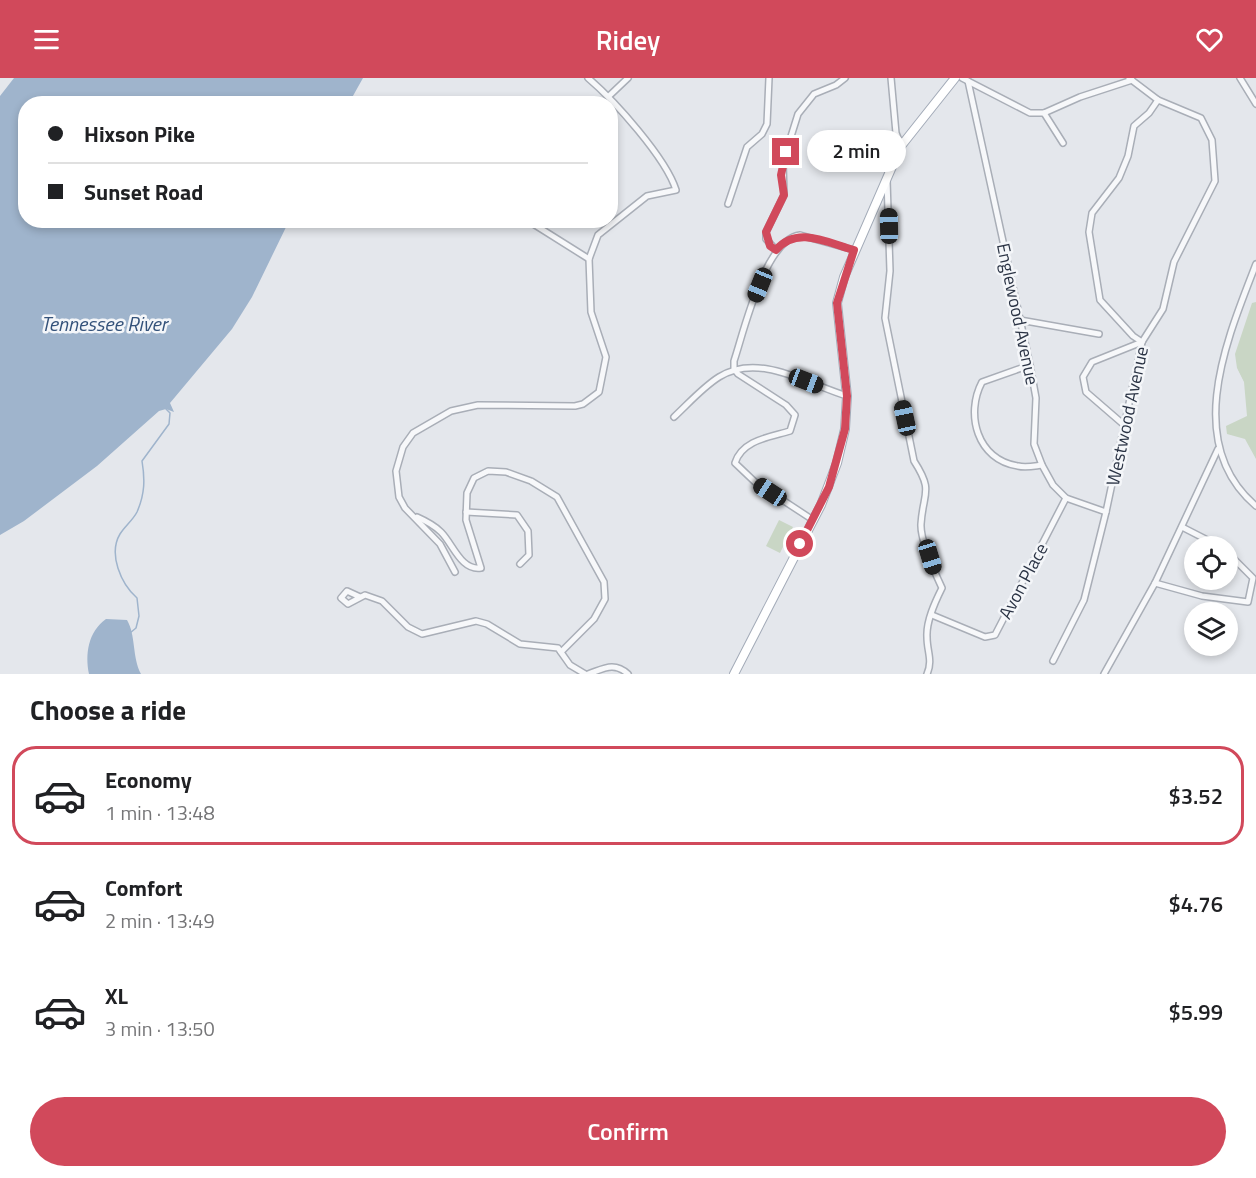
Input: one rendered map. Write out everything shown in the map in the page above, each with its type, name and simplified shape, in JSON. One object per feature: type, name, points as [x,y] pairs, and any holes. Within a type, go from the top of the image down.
[{"type":"main road","points":[[734,674],[813,520],[837,463],[845,429],[847,396],[837,303],[854,250],[901,146],[955,78]]},
{"type":"street","points":[[588,78],[609,96],[628,78]]},
{"type":"street","points":[[728,204],[747,147],[762,134],[767,124],[769,78]]},
{"type":"street","points":[[776,250],[766,239],[766,232],[784,195],[783,162],[798,114],[814,94],[836,85],[845,78]]},
{"type":"street","points":[[891,78],[896,133],[901,146]]},
{"type":"street","points":[[962,78],[1030,113],[1044,113],[1131,79]]},
{"type":"street","points":[[1240,78],[1256,104]]},
{"type":"street","name":"Westwood Avenue","points":[[1053,661],[1084,600],[1106,512],[1142,342],[1163,309],[1174,262],[1215,182],[1212,140],[1201,118],[1158,100],[1131,79]]},
{"type":"street","name":"Englewood Avenue","points":[[968,81],[1030,365],[1036,398],[1034,444],[1053,485],[1066,498]]},
{"type":"street","points":[[1142,342],[1133,336],[1100,300],[1089,232],[1092,213],[1119,178],[1128,156],[1134,126],[1149,113],[1158,100]]},
{"type":"street","points":[[618,108],[670,174],[676,190],[647,196],[618,219]]},
{"type":"street","points":[[1044,113],[1063,143]]},
{"type":"street","points":[[887,175],[890,271],[885,318],[914,461],[925,478],[927,496],[921,526],[942,588],[927,636],[931,660],[927,674]]},
{"type":"street","points":[[539,228],[589,259]]},
{"type":"street","points":[[455,572],[440,544],[399,497],[396,480],[398,461],[413,433],[451,411],[478,405],[575,406],[583,404],[599,392],[606,357],[591,312],[589,259],[598,235],[607,228]]},
{"type":"street","points":[[734,369],[734,361],[754,301],[776,250],[788,238],[800,235],[854,250]]},
{"type":"street","points":[[1256,264],[1236,315],[1214,398],[1218,449],[1242,494],[1256,506]]},
{"type":"street","points":[[1020,320],[1099,334]]},
{"type":"street","points":[[1123,424],[1086,392],[1083,377],[1092,363],[1142,342]]},
{"type":"street","points":[[1030,365],[982,382],[976,394],[973,421],[982,443],[991,453],[1020,467],[1042,465]]},
{"type":"street","points":[[674,417],[717,378],[734,369],[756,367],[769,369],[847,396]]},
{"type":"street","points":[[734,369],[786,405],[795,415],[790,431],[744,448],[738,454],[735,463],[755,482],[813,520]]},
{"type":"street","points":[[1104,674],[1155,583],[1218,449]]},
{"type":"street","points":[[413,515],[439,530],[465,564],[474,569],[481,568],[466,520],[467,493],[474,478],[488,471],[506,472],[531,481],[557,497],[604,582],[605,599],[594,619],[561,652]]},
{"type":"street","points":[[1066,498],[1106,512]]},
{"type":"street","name":"Avon Place","points":[[932,615],[985,637],[995,635],[1066,498]]},
{"type":"street","points":[[466,512],[517,515],[528,531],[529,555],[520,564]]},
{"type":"street","points":[[1182,527],[1200,536]]},
{"type":"street","points":[[1155,583],[1202,596],[1248,602],[1253,578],[1238,563]]},
{"type":"street","points":[[360,597],[381,601],[408,627],[422,634],[477,621],[487,624],[519,644],[558,648],[577,672],[586,674],[608,666],[618,667],[628,674]]},
{"type":"green space","points":[[1256,302],[1256,459],[1245,439],[1227,434],[1226,426],[1247,416],[1244,382],[1237,368],[1235,354],[1252,303]]},
{"type":"green space","points":[[779,520],[793,527],[780,553],[766,546]]},
{"type":"water","name":"Tennessee River","points":[[14,78],[363,78],[353,96],[18,96],[18,228],[286,228],[252,297],[232,329],[170,403],[174,412],[166,409],[159,411],[97,466],[24,521],[0,535],[0,96]]},
{"type":"water","points":[[106,619],[127,620],[132,632],[136,660],[141,674],[89,674],[87,659],[89,644],[95,630]]},
{"type":"waterway","points":[[130,633],[136,628],[139,616],[137,598],[121,577],[115,550],[120,534],[140,505],[144,486],[142,461],[169,424],[170,413],[166,409]]},
{"type":"route","points":[[786,152],[781,175],[784,195],[766,232],[766,239],[770,246],[776,250],[788,238],[800,235],[854,250],[837,303],[847,396],[845,429],[829,487],[800,544]]}]
